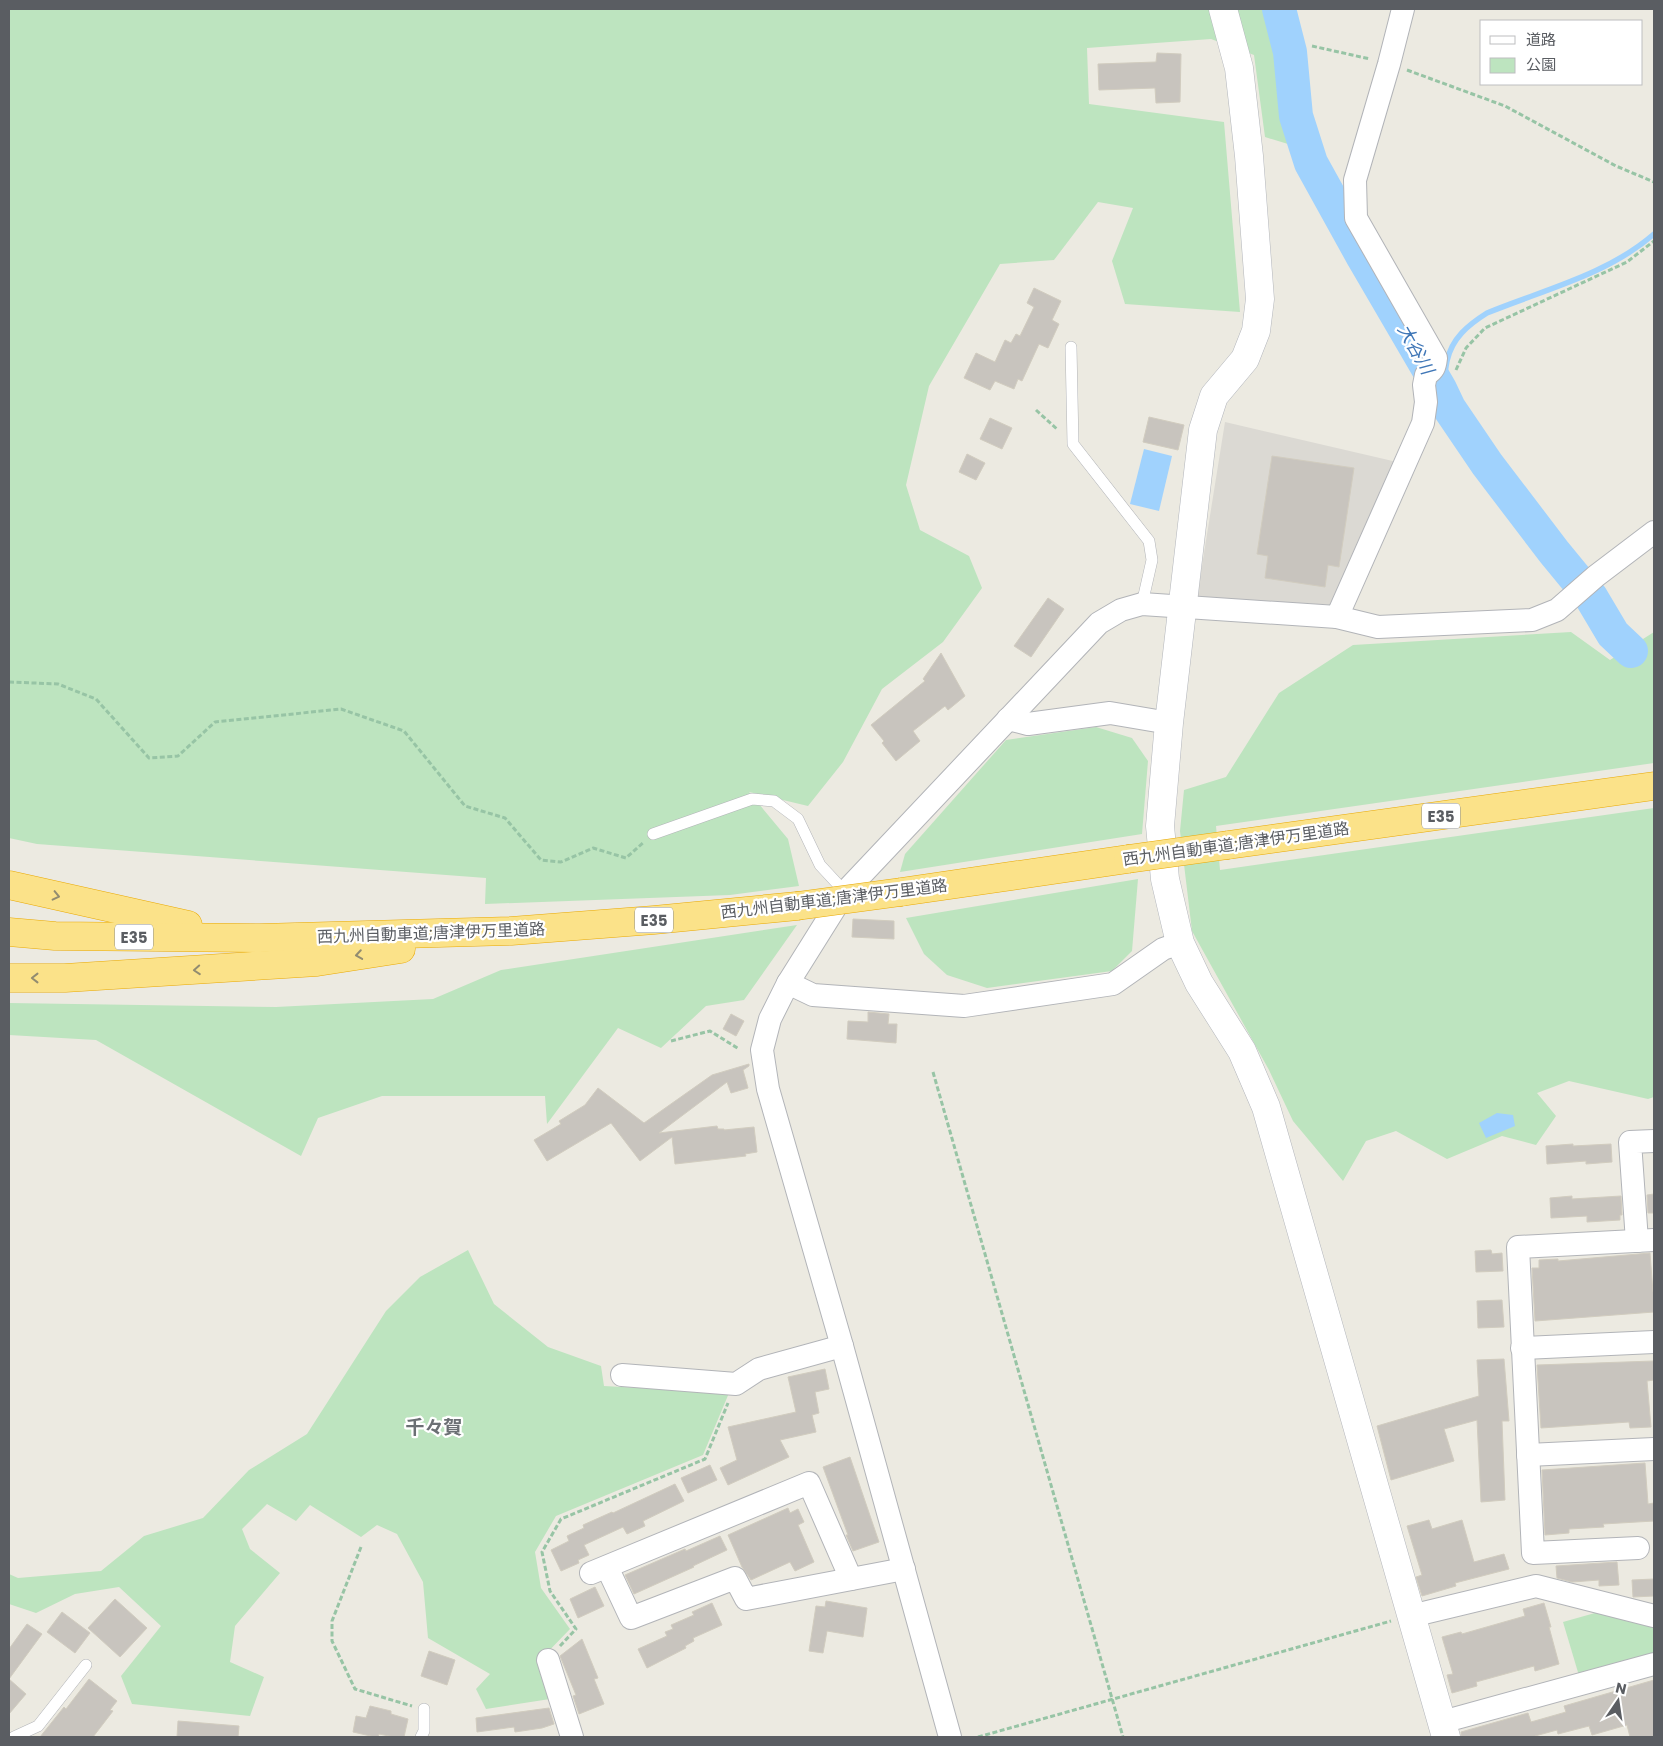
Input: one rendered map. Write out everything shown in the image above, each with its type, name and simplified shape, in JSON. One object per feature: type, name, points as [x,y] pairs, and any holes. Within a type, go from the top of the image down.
[{"type":"highway","name":"西九州自動車道;唐津伊万里道路","points":[[9,932],[55,936],[260,938],[511,931],[654,920],[797,906],[1654,786]]},
{"type":"highway","points":[[9,885],[153,918],[260,938]]},
{"type":"highway","points":[[9,978],[65,978],[317,962],[511,931]]},
{"type":"street","points":[[1223,9],[1239,68],[1249,156],[1260,299],[1256,331],[1245,359],[1214,396],[1203,430],[1160,826],[1165,879],[1180,943],[1199,983],[1242,1051],[1266,1107],[1444,1730],[1654,1664]]},
{"type":"street","points":[[1337,617],[1423,422],[1426,402],[1424,385],[1436,358],[1356,218],[1355,180],[1403,9]]},
{"type":"street","points":[[950,1737],[842,1346],[768,1089],[762,1050],[770,1019],[788,983],[845,892],[1099,623],[1121,610],[1142,604],[1337,617],[1378,627],[1532,620],[1557,610],[1596,576],[1654,532]]},
{"type":"street","points":[[1008,718],[1028,724],[1110,713],[1170,723]]},
{"type":"street","points":[[788,983],[814,995],[964,1006],[1112,984],[1163,949],[1180,943]]},
{"type":"street","points":[[1638,1548],[1533,1553],[1518,1247],[1645,1240],[1630,1142],[1654,1140]]},
{"type":"street","points":[[1522,1348],[1654,1342]]},
{"type":"street","points":[[622,1375],[736,1384],[759,1370],[842,1346]]},
{"type":"street","points":[[1528,1455],[1654,1449]]},
{"type":"street","points":[[851,1579],[809,1484],[599,1570],[631,1618],[735,1578],[746,1599],[904,1570]]},
{"type":"street","points":[[1412,1616],[1536,1586],[1654,1616]]},
{"type":"street","points":[[548,1660],[572,1737]]},
{"type":"lane","points":[[1071,348],[1074,444],[1149,541],[1152,560],[1142,604]]},
{"type":"lane","points":[[653,834],[752,799],[774,801],[798,820],[820,865],[845,892]]},
{"type":"lane","points":[[14,1737],[38,1726],[86,1665]]},
{"type":"lane","points":[[422,1737],[424,1731],[424,1709]]},
{"type":"path","points":[[1312,46],[1389,64],[1505,106],[1616,166],[1654,182]]},
{"type":"path","points":[[1456,370],[1466,348],[1485,328],[1626,262],[1654,241]]},
{"type":"path","points":[[1036,410],[1074,444]]},
{"type":"path","points":[[9,682],[58,684],[96,699],[149,758],[178,756],[215,722],[341,709],[350,712],[404,731],[465,806],[505,818],[541,860],[561,862],[593,848],[626,858],[653,834]]},
{"type":"path","points":[[671,1041],[710,1031],[739,1049]]},
{"type":"path","points":[[933,1072],[1123,1737]]},
{"type":"path","points":[[548,1660],[576,1629],[550,1591],[542,1552],[561,1519],[706,1459],[736,1384]]},
{"type":"path","points":[[361,1547],[332,1620],[332,1642],[354,1689],[424,1709]]},
{"type":"path","points":[[978,1737],[1412,1616]]},
{"type":"shaded area","points":[[1225,422],[1397,462],[1333,605],[1197,597]]},
{"type":"green space","points":[[9,9],[1272,9],[1282,60],[1288,144],[1265,137],[1254,55],[1211,39],[1087,48],[1089,104],[1224,122],[1240,312],[1125,304],[1112,261],[1133,208],[1098,202],[1054,260],[1000,264],[929,386],[906,485],[920,530],[969,556],[982,588],[943,642],[882,689],[843,762],[808,806],[749,792],[788,839],[799,886],[730,895],[485,904],[486,878],[37,844],[9,838]]},
{"type":"green space","points":[[1571,632],[1610,660],[1654,632],[1654,763],[1216,826],[1220,870],[1654,808],[1654,1097],[1648,1099],[1569,1081],[1537,1093],[1556,1116],[1536,1145],[1502,1136],[1447,1159],[1396,1131],[1366,1141],[1343,1181],[1293,1121],[1269,1070],[1192,931],[1180,831],[1184,790],[1226,777],[1279,693],[1353,645]]},
{"type":"green space","points":[[1096,727],[1132,738],[1148,761],[1142,834],[900,872],[905,854],[1006,740]]},
{"type":"green space","points":[[1138,879],[1132,951],[1112,971],[987,988],[947,975],[924,954],[906,918]]},
{"type":"green space","points":[[797,925],[744,1000],[706,1006],[661,1048],[618,1028],[547,1124],[545,1096],[382,1096],[318,1118],[301,1156],[96,1040],[9,1035],[9,1003],[276,1007],[433,999],[501,970]]},
{"type":"green space","points":[[468,1250],[494,1304],[548,1347],[601,1366],[604,1386],[729,1393],[703,1455],[556,1516],[535,1552],[541,1588],[570,1629],[542,1658],[550,1699],[486,1709],[476,1689],[490,1674],[428,1638],[423,1582],[397,1534],[377,1525],[361,1537],[310,1505],[296,1521],[267,1504],[242,1529],[250,1549],[280,1573],[235,1626],[230,1662],[264,1677],[250,1716],[132,1704],[121,1676],[161,1626],[119,1587],[75,1594],[36,1613],[9,1604],[9,1574],[18,1578],[101,1571],[144,1536],[203,1518],[249,1470],[307,1434],[386,1311],[420,1277]]},
{"type":"green space","points":[[1602,1611],[1654,1626],[1654,1658],[1580,1679],[1563,1622]]},
{"type":"water","points":[[1144,449],[1172,456],[1159,511],[1130,504]]},
{"type":"water","points":[[1497,1113],[1513,1115],[1515,1126],[1486,1138],[1479,1123]]},
{"type":"building","points":[[1157,53],[1181,54],[1180,102],[1156,103],[1155,88],[1099,90],[1098,64],[1156,62]]},
{"type":"building","points":[[1034,288],[1061,301],[1052,320],[1059,324],[1048,348],[1039,344],[1022,381],[1018,379],[1014,389],[995,381],[990,390],[964,378],[976,353],[995,362],[1005,340],[1011,343],[1016,334],[1020,336],[1034,307],[1027,303]]},
{"type":"building","points":[[1149,417],[1184,425],[1178,450],[1143,442]]},
{"type":"building","points":[[990,418],[1012,428],[1002,449],[980,439]]},
{"type":"building","points":[[967,454],[985,463],[976,480],[959,472]]},
{"type":"building","points":[[1272,456],[1354,468],[1339,567],[1328,565],[1325,587],[1265,578],[1268,556],[1257,554]]},
{"type":"building","points":[[1048,598],[1064,609],[1031,657],[1014,646]]},
{"type":"building","points":[[941,653],[965,696],[948,710],[945,706],[913,731],[920,741],[896,761],[882,743],[884,741],[871,725],[925,681],[923,679]]},
{"type":"building","points":[[853,919],[894,921],[894,939],[852,937]]},
{"type":"building","points":[[868,1012],[889,1014],[888,1024],[897,1024],[896,1043],[847,1039],[848,1021],[868,1022]]},
{"type":"building","points":[[731,1014],[744,1021],[736,1036],[723,1029]]},
{"type":"building","points":[[749,1064],[743,1070],[748,1088],[731,1093],[727,1082],[659,1133],[717,1126],[718,1129],[724,1130],[754,1127],[757,1152],[745,1154],[746,1156],[675,1164],[672,1137],[640,1161],[611,1123],[547,1161],[534,1140],[561,1124],[559,1121],[585,1105],[598,1088],[644,1123],[712,1075]]},
{"type":"building","points":[[1573,1144],[1573,1146],[1611,1144],[1612,1162],[1586,1164],[1586,1161],[1547,1164],[1546,1146]]},
{"type":"building","points":[[1654,1194],[1654,1213],[1648,1213],[1647,1195]]},
{"type":"building","points":[[1572,1196],[1572,1199],[1621,1196],[1622,1215],[1620,1215],[1620,1220],[1587,1222],[1587,1216],[1551,1218],[1550,1198]]},
{"type":"building","points":[[1491,1250],[1492,1254],[1502,1253],[1503,1271],[1476,1272],[1475,1251]]},
{"type":"building","points":[[1650,1253],[1654,1312],[1535,1321],[1532,1268],[1539,1268],[1539,1260],[1558,1259],[1558,1261]]},
{"type":"building","points":[[1502,1300],[1504,1327],[1478,1328],[1477,1301]]},
{"type":"building","points":[[1504,1359],[1509,1421],[1502,1421],[1505,1500],[1481,1502],[1477,1420],[1444,1429],[1454,1461],[1391,1480],[1377,1426],[1479,1396],[1477,1360]]},
{"type":"building","points":[[1654,1361],[1654,1380],[1647,1381],[1651,1427],[1630,1428],[1629,1422],[1541,1428],[1537,1365]]},
{"type":"building","points":[[825,1369],[829,1389],[815,1392],[819,1413],[812,1415],[816,1432],[780,1440],[789,1457],[728,1485],[720,1468],[737,1460],[728,1427],[796,1412],[788,1377]]},
{"type":"building","points":[[850,1457],[879,1542],[853,1551],[823,1467]]},
{"type":"building","points":[[1645,1463],[1648,1504],[1654,1503],[1654,1521],[1603,1524],[1604,1527],[1569,1529],[1569,1533],[1545,1535],[1542,1470]]},
{"type":"building","points":[[710,1465],[717,1480],[688,1493],[681,1478]]},
{"type":"building","points":[[675,1484],[684,1501],[643,1521],[645,1526],[627,1534],[623,1527],[584,1545],[589,1555],[578,1560],[579,1563],[561,1571],[551,1550],[569,1541],[567,1536],[584,1528],[583,1525]]},
{"type":"building","points":[[788,1508],[790,1513],[798,1509],[804,1522],[798,1525],[814,1562],[795,1571],[790,1562],[751,1580],[742,1567],[728,1535]]},
{"type":"building","points":[[1429,1520],[1432,1529],[1462,1520],[1474,1562],[1504,1554],[1509,1569],[1455,1583],[1456,1586],[1422,1596],[1416,1577],[1422,1575],[1407,1526]]},
{"type":"building","points":[[720,1536],[727,1550],[634,1594],[625,1575]]},
{"type":"building","points":[[1617,1562],[1619,1585],[1599,1586],[1599,1580],[1572,1582],[1557,1578],[1556,1566]]},
{"type":"building","points":[[1654,1579],[1654,1596],[1633,1597],[1632,1580]]},
{"type":"building","points":[[595,1587],[604,1606],[578,1618],[570,1599]]},
{"type":"building","points":[[115,1599],[147,1628],[120,1657],[88,1628]]},
{"type":"building","points":[[826,1601],[867,1608],[863,1637],[827,1631],[823,1653],[809,1651],[816,1606],[825,1607]]},
{"type":"building","points":[[712,1603],[722,1625],[693,1638],[694,1641],[685,1646],[686,1648],[647,1668],[638,1649],[667,1636],[665,1632],[673,1629],[671,1625],[694,1615],[692,1612]]},
{"type":"building","points":[[1544,1603],[1559,1664],[1535,1671],[1534,1666],[1476,1682],[1477,1686],[1452,1693],[1447,1675],[1453,1674],[1442,1637],[1461,1632],[1462,1634],[1525,1616],[1523,1609]]},
{"type":"building","points":[[62,1612],[90,1633],[75,1653],[47,1632]]},
{"type":"building","points":[[27,1624],[42,1634],[9,1679],[9,1649]]},
{"type":"building","points":[[582,1639],[598,1678],[594,1679],[604,1704],[579,1714],[573,1696],[576,1695],[560,1656]]},
{"type":"building","points":[[429,1651],[455,1660],[447,1685],[421,1676]]},
{"type":"building","points":[[9,1679],[26,1694],[9,1714]]},
{"type":"building","points":[[89,1679],[117,1701],[110,1710],[113,1711],[93,1737],[40,1737],[64,1707],[66,1709]]},
{"type":"building","points":[[1654,1680],[1654,1737],[1630,1737],[1627,1725],[1592,1735],[1589,1726],[1558,1734],[1557,1730],[1535,1737],[1461,1737],[1461,1732],[1528,1713],[1531,1722],[1566,1712],[1564,1706]]},
{"type":"building","points":[[370,1706],[391,1711],[391,1714],[408,1719],[404,1737],[379,1734],[378,1737],[375,1737],[353,1732],[356,1716],[366,1718]]},
{"type":"building","points":[[549,1708],[554,1724],[542,1728],[515,1732],[514,1727],[477,1732],[476,1718]]},
{"type":"building","points":[[178,1721],[239,1726],[238,1737],[177,1737]]},
{"type":"waterway","name":"大谷川","points":[[1279,9],[1290,52],[1296,116],[1311,163],[1449,408],[1487,464],[1591,597],[1613,634],[1631,651]]},
{"type":"waterway","points":[[1440,389],[1449,353],[1457,339],[1473,322],[1487,313],[1595,271],[1636,248],[1654,234]]},
{"type":"district","name":"千々賀","points":[[434,1427]]}]
